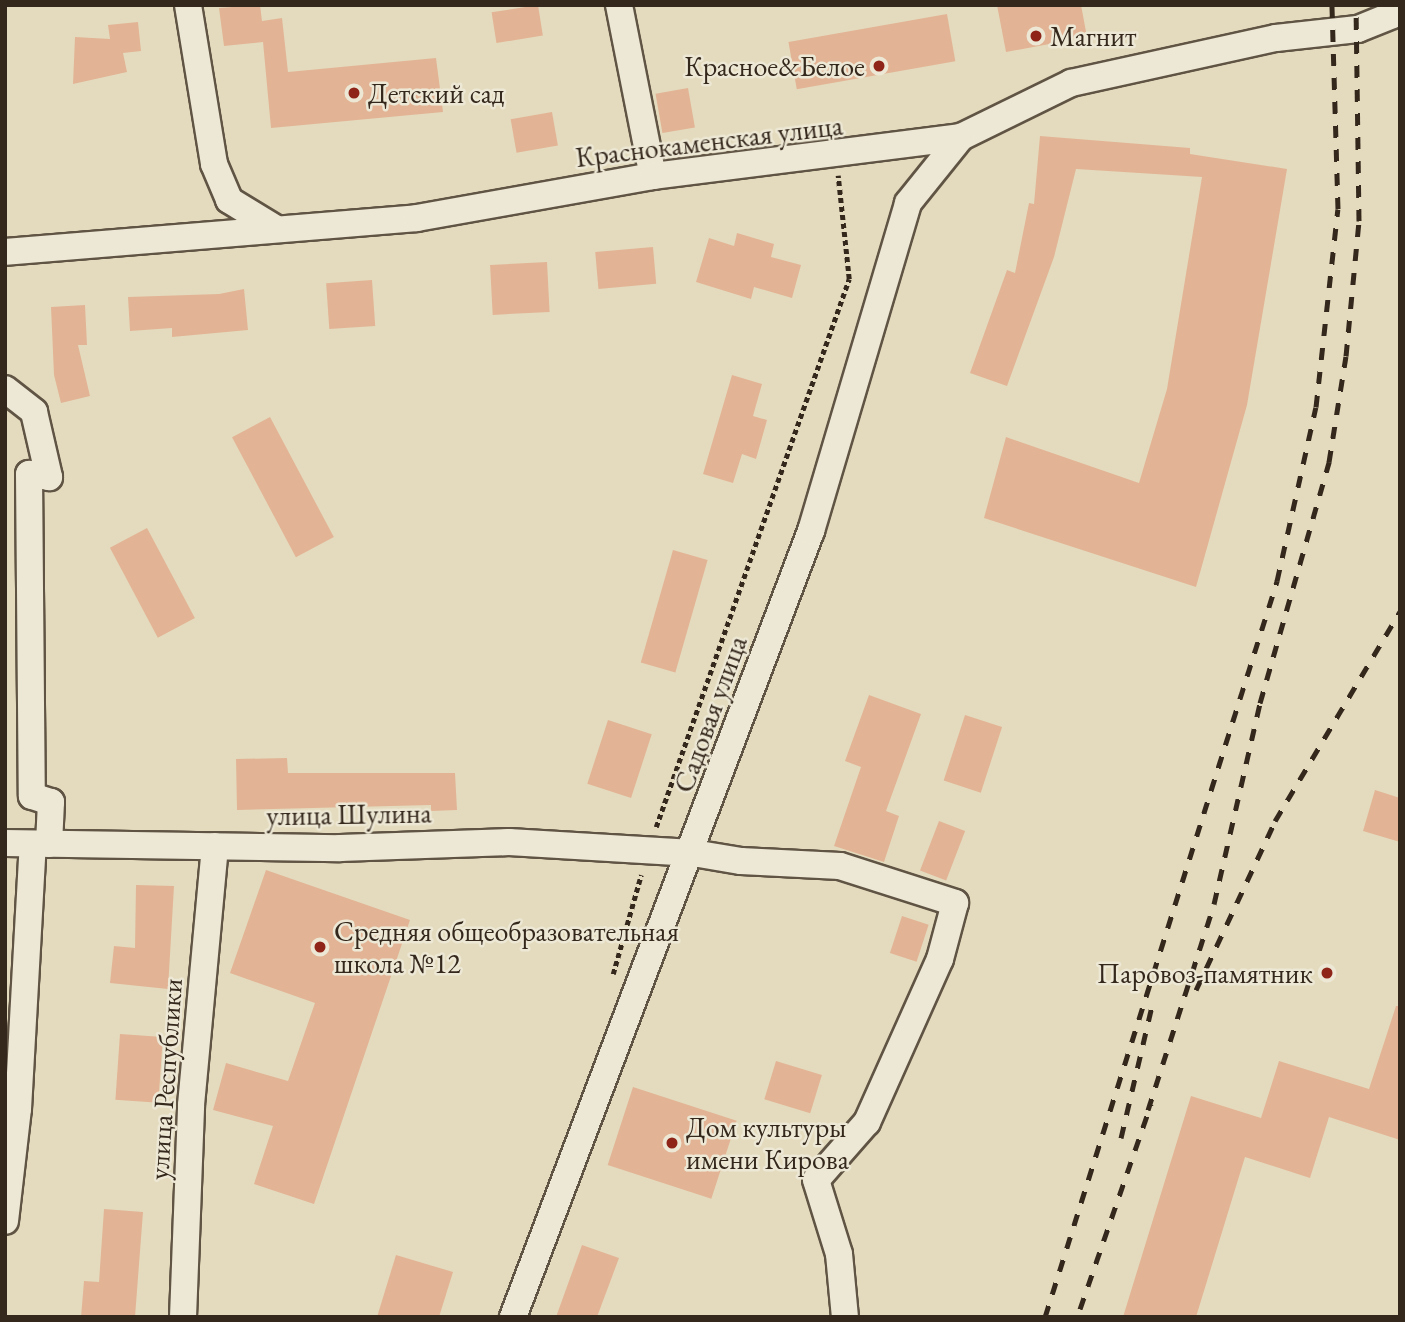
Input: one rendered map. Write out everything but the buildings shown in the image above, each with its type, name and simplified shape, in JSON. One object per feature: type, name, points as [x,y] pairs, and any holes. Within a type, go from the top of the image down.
[{"type":"street","points":[[188,5],[214,164],[229,200],[273,227]]},
{"type":"street","points":[[619,5],[653,176]]},
{"type":"street","name":"Краснокаменская улица","points":[[5,252],[273,227],[417,218],[653,176],[838,156],[961,137],[1071,83],[1276,38],[1358,29],[1400,6]]},
{"type":"street","name":"Садовая улица","points":[[513,1317],[693,853],[811,531],[908,203],[961,137]]},
{"type":"street","points":[[5,389],[34,412],[49,477],[29,474],[32,796],[51,802],[41,844],[18,1109],[5,1221]]},
{"type":"street","name":"улица Шулина","points":[[5,843],[340,848],[509,842],[648,850],[693,853],[741,861],[840,866],[955,903],[940,959],[867,1122],[816,1180],[839,1254],[845,1317]]},
{"type":"street","name":"улица Республики","points":[[183,1317],[191,1105],[215,846]]},
{"type":"path","points":[[612,978],[648,850],[849,279],[838,156]]},
{"type":"railway","points":[[1045,1317],[1277,581],[1316,407],[1338,209],[1332,5]]},
{"type":"railway","points":[[1148,1110],[1214,904],[1260,703],[1329,462],[1346,356],[1359,221],[1356,5]]},
{"type":"railway","points":[[1196,990],[1275,821],[1400,611]]},
{"type":"railway","points":[[1121,1138],[1153,1002]]},
{"type":"railway","points":[[1080,1309],[1151,1104]]},
{"type":"place","name":"Магнит","points":[[1036,36]]},
{"type":"place","name":"Красное&Белое","points":[[879,66]]},
{"type":"place","name":"Детский сад","points":[[354,93]]},
{"type":"place","name":"Средняя общеобразовательная школа №12","points":[[320,947]]},
{"type":"place","name":"Паровоз-памятник","points":[[1327,973]]},
{"type":"place","name":"Дом культуры имени Кирова","points":[[672,1143]]}]
